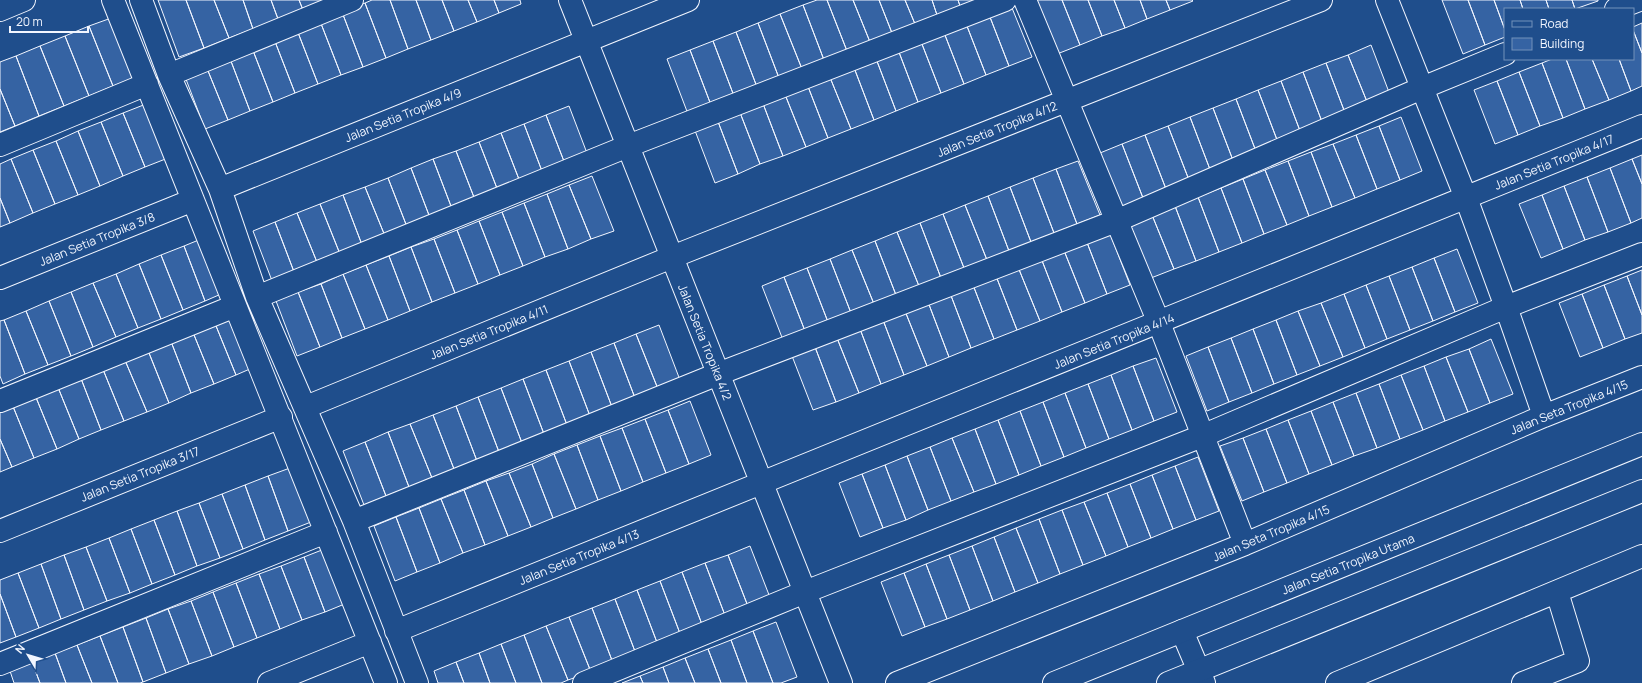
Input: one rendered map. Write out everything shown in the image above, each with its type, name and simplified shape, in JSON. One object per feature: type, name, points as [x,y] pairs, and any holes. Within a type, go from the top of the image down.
[{"type":"street","points":[[0,10],[24,0]]},
{"type":"street","points":[[113,0],[281,417],[386,683]]},
{"type":"street","points":[[141,0],[169,75],[220,189],[257,297],[306,407],[354,521],[416,683]]},
{"type":"street","points":[[169,75],[352,0]]},
{"type":"street","name":"Jalan Setia Tropika 4/2","points":[[570,0],[841,683]]},
{"type":"street","name":"Jalan Setia Tropika 4/9","points":[[220,189],[688,0]]},
{"type":"street","points":[[257,297],[628,146],[1005,0]]},
{"type":"street","points":[[1025,0],[1159,323],[1245,544]]},
{"type":"street","name":"Jalan Setia Tropika 4/12","points":[[672,257],[1067,102],[1321,0]]},
{"type":"street","points":[[1387,0],[1466,198],[1544,416]]},
{"type":"street","points":[[1619,8],[1639,0]]},
{"type":"street","points":[[354,521],[718,374],[1116,221],[1422,88],[1504,54]]},
{"type":"street","points":[[0,145],[147,84]]},
{"type":"street","name":"Jalan Setia Tropika 4/17","points":[[1466,198],[1642,126]]},
{"type":"street","name":"Jalan Setia Tropika 4/14","points":[[761,483],[1466,198]]},
{"type":"street","name":"Jalan Setia Tropika 3/8","points":[[0,278],[193,200]]},
{"type":"street","points":[[584,683],[805,592],[1202,436],[1506,307],[1642,254]]},
{"type":"street","name":"Jalan Setia Tropika 4/11","points":[[306,407],[672,257]]},
{"type":"street","points":[[0,401],[236,306]]},
{"type":"street","name":"Jalan Seta Tropika 4/15","points":[[897,683],[1245,544],[1544,416],[1642,377]]},
{"type":"street","name":"Jalan Setia Tropika 3/17","points":[[0,531],[281,417]]},
{"type":"street","name":"Jalan Setia Tropika Utama","points":[[1054,683],[1642,444]]},
{"type":"street","name":"Jalan Setia Tropika 4/13","points":[[396,631],[761,483]]},
{"type":"street","points":[[1168,683],[1202,677],[1642,491]]},
{"type":"street","points":[[0,664],[326,532]]},
{"type":"street","points":[[1337,683],[1642,556]]},
{"type":"street","points":[[1523,683],[1578,661],[1557,592]]},
{"type":"street","points":[[1182,631],[1202,677]]},
{"type":"street","points":[[269,683],[370,642]]},
{"type":"building","points":[[158,0],[186,0],[204,48],[179,57]]},
{"type":"building","points":[[186,0],[214,0],[229,38],[204,48]]},
{"type":"building","points":[[214,0],[243,0],[253,29],[229,38]]},
{"type":"building","points":[[243,0],[271,0],[278,19],[253,29]]},
{"type":"building","points":[[271,0],[299,0],[303,10],[278,19]]},
{"type":"building","points":[[299,0],[327,0],[303,10]]},
{"type":"building","points":[[372,0],[390,0],[408,49],[386,58],[365,3]]},
{"type":"building","points":[[390,0],[416,0],[431,40],[408,49]]},
{"type":"building","points":[[416,0],[442,0],[454,31],[431,40]]},
{"type":"building","points":[[442,0],[468,0],[477,22],[454,31]]},
{"type":"building","points":[[468,0],[494,0],[499,13],[477,22]]},
{"type":"building","points":[[494,0],[520,0],[521,4],[499,13]]},
{"type":"building","points":[[817,0],[827,0],[847,51],[824,60],[803,5]]},
{"type":"building","points":[[827,0],[853,0],[870,42],[847,51]]},
{"type":"building","points":[[853,0],[879,0],[892,33],[870,42]]},
{"type":"building","points":[[879,0],[905,0],[915,24],[892,33]]},
{"type":"building","points":[[905,0],[932,0],[937,15],[915,24]]},
{"type":"building","points":[[932,0],[958,0],[960,6],[937,15]]},
{"type":"building","points":[[958,0],[976,0],[960,6]]},
{"type":"building","points":[[1036,0],[1062,0],[1080,45],[1057,54]]},
{"type":"building","points":[[1062,0],[1088,0],[1102,36],[1080,45]]},
{"type":"building","points":[[1088,0],[1114,0],[1125,28],[1102,36]]},
{"type":"building","points":[[1114,0],[1140,0],[1147,19],[1125,28]]},
{"type":"building","points":[[1140,0],[1166,0],[1170,10],[1147,19]]},
{"type":"building","points":[[1166,0],[1192,0],[1193,1],[1170,10]]},
{"type":"building","points":[[1442,0],[1468,0],[1485,45],[1463,54]]},
{"type":"building","points":[[1468,0],[1494,0],[1504,27],[1504,37],[1485,45]]},
{"type":"building","points":[[1494,0],[1520,0],[1523,8],[1504,8],[1504,27]]},
{"type":"building","points":[[1520,0],[1546,0],[1549,8],[1523,8]]},
{"type":"building","points":[[1546,0],[1572,0],[1575,8],[1549,8]]},
{"type":"building","points":[[1572,0],[1598,0],[1578,8],[1575,8]]},
{"type":"building","points":[[365,3],[386,58],[363,67],[342,12]]},
{"type":"building","points":[[1010,3],[1032,57],[1009,66],[988,12]]},
{"type":"building","points":[[803,5],[824,60],[802,69],[780,14]]},
{"type":"building","points":[[342,12],[363,67],[341,75],[320,21]]},
{"type":"building","points":[[988,12],[1009,66],[986,75],[965,21]]},
{"type":"building","points":[[780,14],[802,69],[779,78],[758,23]]},
{"type":"building","points":[[114,17],[138,77],[113,86],[89,26]]},
{"type":"building","points":[[320,21],[341,75],[318,84],[297,30]]},
{"type":"building","points":[[965,21],[986,75],[964,84],[943,30]]},
{"type":"building","points":[[758,23],[779,78],[757,87],[736,32]]},
{"type":"building","points":[[1642,23],[1642,53],[1634,33],[1634,27]]},
{"type":"building","points":[[89,26],[113,86],[89,96],[65,36]]},
{"type":"building","points":[[297,30],[318,84],[295,93],[274,39]]},
{"type":"building","points":[[943,30],[964,84],[941,93],[920,39]]},
{"type":"building","points":[[736,32],[757,87],[734,96],[713,41]]},
{"type":"building","points":[[1634,33],[1642,53],[1642,86],[1631,91],[1619,60],[1634,60]]},
{"type":"building","points":[[65,36],[89,96],[64,106],[40,46]]},
{"type":"building","points":[[274,39],[295,93],[273,102],[252,48]]},
{"type":"building","points":[[920,39],[941,93],[918,102],[897,47]]},
{"type":"building","points":[[713,41],[734,96],[711,105],[690,50]]},
{"type":"building","points":[[1371,45],[1392,100],[1370,109],[1348,55]]},
{"type":"building","points":[[40,46],[64,106],[39,116],[16,56]]},
{"type":"building","points":[[897,47],[918,102],[896,111],[875,56]]},
{"type":"building","points":[[252,48],[273,102],[250,111],[229,56]]},
{"type":"building","points":[[690,50],[711,105],[688,114],[667,59]]},
{"type":"building","points":[[1348,55],[1370,109],[1347,118],[1326,63]]},
{"type":"building","points":[[16,56],[39,116],[15,126],[0,89],[0,62]]},
{"type":"building","points":[[229,56],[250,111],[228,120],[206,66]]},
{"type":"building","points":[[875,56],[896,111],[874,120],[853,65]]},
{"type":"building","points":[[1550,60],[1566,60],[1585,109],[1563,118],[1542,63]]},
{"type":"building","points":[[1566,60],[1592,60],[1609,100],[1585,109]]},
{"type":"building","points":[[1592,60],[1619,60],[1631,91],[1609,100]]},
{"type":"building","points":[[1326,63],[1347,118],[1324,127],[1303,72]]},
{"type":"building","points":[[1542,63],[1563,118],[1540,126],[1519,72]]},
{"type":"building","points":[[853,65],[874,120],[851,129],[829,75]]},
{"type":"building","points":[[206,66],[228,120],[205,129],[184,74]]},
{"type":"building","points":[[1303,72],[1324,127],[1302,136],[1281,81]]},
{"type":"building","points":[[1519,72],[1540,126],[1518,135],[1497,81]]},
{"type":"building","points":[[829,75],[851,129],[828,138],[807,84]]},
{"type":"building","points":[[1281,81],[1302,136],[1279,145],[1258,90]]},
{"type":"building","points":[[1497,81],[1518,135],[1495,144],[1474,90]]},
{"type":"building","points":[[807,84],[828,138],[806,147],[784,92]]},
{"type":"building","points":[[0,89],[15,126],[0,132]]},
{"type":"building","points":[[1258,90],[1279,145],[1257,154],[1236,99]]},
{"type":"building","points":[[784,92],[806,147],[783,156],[762,101]]},
{"type":"building","points":[[1236,99],[1257,154],[1234,163],[1213,108]]},
{"type":"building","points":[[762,101],[783,156],[760,164],[739,110]]},
{"type":"building","points":[[146,104],[168,158],[145,167],[123,113]]},
{"type":"building","points":[[569,106],[590,161],[567,169],[546,115]]},
{"type":"building","points":[[1213,108],[1234,163],[1211,172],[1190,117]]},
{"type":"building","points":[[739,110],[760,164],[738,174],[717,119]]},
{"type":"building","points":[[123,113],[145,167],[123,176],[101,122]]},
{"type":"building","points":[[546,115],[567,169],[545,179],[524,124]]},
{"type":"building","points":[[1190,117],[1211,172],[1189,180],[1168,126]]},
{"type":"building","points":[[1401,117],[1422,171],[1400,180],[1379,126]]},
{"type":"building","points":[[717,119],[738,174],[715,183],[694,128]]},
{"type":"building","points":[[101,122],[123,176],[100,186],[78,131]]},
{"type":"building","points":[[524,124],[545,179],[522,187],[501,133]]},
{"type":"building","points":[[1168,126],[1189,180],[1166,189],[1145,135]]},
{"type":"building","points":[[1379,126],[1400,180],[1377,189],[1356,135]]},
{"type":"building","points":[[78,131],[100,186],[78,195],[56,141]]},
{"type":"building","points":[[501,133],[522,187],[500,196],[479,142]]},
{"type":"building","points":[[1145,135],[1166,189],[1143,198],[1122,144]]},
{"type":"building","points":[[1356,135],[1377,189],[1355,198],[1333,144]]},
{"type":"building","points":[[56,141],[78,195],[55,204],[33,150]]},
{"type":"building","points":[[479,142],[500,196],[477,205],[456,151]]},
{"type":"building","points":[[1122,144],[1143,198],[1121,207],[1100,153]]},
{"type":"building","points":[[1333,144],[1355,198],[1332,207],[1311,152]]},
{"type":"building","points":[[33,150],[55,204],[33,213],[11,159]]},
{"type":"building","points":[[456,151],[477,205],[454,214],[433,159]]},
{"type":"building","points":[[1311,152],[1332,207],[1309,216],[1288,161]]},
{"type":"building","points":[[1642,155],[1642,184],[1632,159]]},
{"type":"building","points":[[11,159],[33,213],[10,223],[0,198],[0,164]]},
{"type":"building","points":[[433,159],[454,214],[432,223],[411,168]]},
{"type":"building","points":[[1632,159],[1642,184],[1642,218],[1631,223],[1610,168]]},
{"type":"building","points":[[1078,161],[1100,215],[1077,224],[1056,169]]},
{"type":"building","points":[[1288,161],[1309,216],[1287,225],[1265,170]]},
{"type":"building","points":[[411,168],[432,223],[409,232],[388,178]]},
{"type":"building","points":[[1610,168],[1631,223],[1608,232],[1587,177]]},
{"type":"building","points":[[1056,169],[1077,224],[1054,233],[1033,178]]},
{"type":"building","points":[[1265,170],[1287,225],[1264,234],[1243,179]]},
{"type":"building","points":[[592,176],[614,231],[591,239],[569,185]]},
{"type":"building","points":[[1587,177],[1608,232],[1585,240],[1564,186]]},
{"type":"building","points":[[388,178],[409,232],[387,241],[365,187]]},
{"type":"building","points":[[1033,178],[1054,233],[1031,242],[1010,187]]},
{"type":"building","points":[[1243,179],[1264,234],[1242,243],[1221,188]]},
{"type":"building","points":[[569,185],[591,239],[568,249],[547,194]]},
{"type":"building","points":[[1564,186],[1585,240],[1563,249],[1542,195]]},
{"type":"building","points":[[365,187],[387,241],[364,250],[343,195]]},
{"type":"building","points":[[1010,187],[1031,242],[1009,251],[988,196]]},
{"type":"building","points":[[1221,188],[1242,243],[1219,252],[1198,197]]},
{"type":"building","points":[[547,194],[568,249],[545,257],[524,203]]},
{"type":"building","points":[[343,195],[364,250],[342,259],[320,204]]},
{"type":"building","points":[[1542,195],[1563,249],[1541,258],[1519,204]]},
{"type":"building","points":[[988,196],[1009,251],[987,260],[965,205]]},
{"type":"building","points":[[1198,197],[1219,252],[1196,261],[1175,206]]},
{"type":"building","points":[[0,198],[10,223],[0,227]]},
{"type":"building","points":[[524,203],[545,257],[523,266],[502,212]]},
{"type":"building","points":[[320,204],[342,259],[319,267],[297,213]]},
{"type":"building","points":[[965,205],[987,260],[964,268],[943,214]]},
{"type":"building","points":[[1175,206],[1196,261],[1174,269],[1152,215]]},
{"type":"building","points":[[502,212],[523,266],[500,275],[479,221]]},
{"type":"building","points":[[297,213],[319,267],[296,277],[275,222]]},
{"type":"building","points":[[943,214],[964,268],[941,278],[920,223]]},
{"type":"building","points":[[1152,215],[1174,269],[1151,278],[1130,224]]},
{"type":"building","points":[[479,221],[500,275],[478,284],[457,230]]},
{"type":"building","points":[[275,222],[296,277],[274,286],[253,231]]},
{"type":"building","points":[[920,223],[941,278],[919,286],[897,232]]},
{"type":"building","points":[[457,230],[478,284],[455,293],[434,239]]},
{"type":"building","points":[[1109,231],[1130,285],[1107,294],[1086,240]]},
{"type":"building","points":[[897,232],[919,286],[896,295],[875,241]]},
{"type":"building","points":[[206,237],[228,291],[205,301],[184,246]]},
{"type":"building","points":[[434,239],[455,293],[432,302],[411,247]]},
{"type":"building","points":[[1086,240],[1107,294],[1085,303],[1063,248]]},
{"type":"building","points":[[875,241],[896,295],[874,304],[852,250]]},
{"type":"building","points":[[184,246],[205,301],[183,310],[161,255]]},
{"type":"building","points":[[411,247],[432,302],[410,311],[389,256]]},
{"type":"building","points":[[1063,248],[1085,303],[1062,312],[1041,258]]},
{"type":"building","points":[[1457,249],[1478,303],[1455,312],[1434,258]]},
{"type":"building","points":[[852,250],[874,304],[851,313],[830,259]]},
{"type":"building","points":[[161,255],[183,310],[161,319],[139,264]]},
{"type":"building","points":[[389,256],[410,311],[388,320],[366,265]]},
{"type":"building","points":[[1041,258],[1062,312],[1040,321],[1018,267]]},
{"type":"building","points":[[1434,258],[1455,312],[1433,321],[1412,267]]},
{"type":"building","points":[[830,259],[851,313],[828,322],[807,268]]},
{"type":"building","points":[[139,264],[161,319],[138,328],[116,274]]},
{"type":"building","points":[[366,265],[388,320],[365,329],[343,274]]},
{"type":"building","points":[[1018,267],[1040,321],[1017,330],[996,276]]},
{"type":"building","points":[[1412,267],[1433,321],[1410,330],[1389,276]]},
{"type":"building","points":[[807,268],[828,322],[805,331],[784,277]]},
{"type":"building","points":[[1642,270],[1642,315],[1627,276]]},
{"type":"building","points":[[116,274],[138,328],[116,337],[93,283]]},
{"type":"building","points":[[343,274],[365,329],[342,338],[321,284]]},
{"type":"building","points":[[996,276],[1017,330],[994,339],[973,285]]},
{"type":"building","points":[[1389,276],[1410,330],[1387,339],[1366,285]]},
{"type":"building","points":[[1627,276],[1642,315],[1642,333],[1625,339],[1604,285]]},
{"type":"building","points":[[784,277],[805,331],[783,340],[762,286]]},
{"type":"building","points":[[93,283],[116,337],[93,347],[71,292]]},
{"type":"building","points":[[321,284],[342,338],[320,347],[298,292]]},
{"type":"building","points":[[973,285],[994,339],[971,348],[950,293]]},
{"type":"building","points":[[1366,285],[1387,339],[1365,348],[1344,294]]},
{"type":"building","points":[[1604,285],[1625,339],[1603,348],[1582,294]]},
{"type":"building","points":[[71,292],[93,347],[71,356],[49,301]]},
{"type":"building","points":[[298,292],[320,347],[297,356],[276,301]]},
{"type":"building","points":[[950,293],[971,348],[949,357],[928,302]]},
{"type":"building","points":[[1344,294],[1365,348],[1343,357],[1321,303]]},
{"type":"building","points":[[1582,294],[1603,348],[1580,357],[1559,303]]},
{"type":"building","points":[[49,301],[71,356],[48,365],[26,311]]},
{"type":"building","points":[[928,302],[949,357],[927,366],[905,311]]},
{"type":"building","points":[[1321,303],[1343,357],[1320,366],[1298,311]]},
{"type":"building","points":[[26,311],[48,365],[25,374],[4,320]]},
{"type":"building","points":[[237,311],[259,365],[236,375],[214,321]]},
{"type":"building","points":[[905,311],[927,366],[904,375],[883,320]]},
{"type":"building","points":[[1298,311],[1320,366],[1297,375],[1276,320]]},
{"type":"building","points":[[4,320],[25,374],[3,384],[0,376],[0,321]]},
{"type":"building","points":[[883,320],[904,375],[881,384],[860,329]]},
{"type":"building","points":[[1276,320],[1297,375],[1274,384],[1253,329]]},
{"type":"building","points":[[214,321],[236,375],[214,384],[192,330]]},
{"type":"building","points":[[659,325],[680,380],[658,389],[636,334]]},
{"type":"building","points":[[860,329],[881,384],[859,393],[837,338]]},
{"type":"building","points":[[1253,329],[1274,384],[1252,393],[1231,338]]},
{"type":"building","points":[[192,330],[214,384],[191,393],[170,339]]},
{"type":"building","points":[[636,334],[658,389],[635,398],[614,343]]},
{"type":"building","points":[[837,338],[859,393],[836,402],[815,347]]},
{"type":"building","points":[[1231,338],[1252,393],[1229,402],[1208,347]]},
{"type":"building","points":[[170,339],[191,393],[169,403],[147,348]]},
{"type":"building","points":[[1491,339],[1513,394],[1490,403],[1469,349]]},
{"type":"building","points":[[614,343],[635,398],[612,407],[591,352]]},
{"type":"building","points":[[815,347],[836,402],[813,410],[792,356]]},
{"type":"building","points":[[1208,347],[1229,402],[1207,411],[1186,356]]},
{"type":"building","points":[[147,348],[169,403],[147,412],[124,358]]},
{"type":"building","points":[[1469,349],[1490,403],[1468,412],[1446,357]]},
{"type":"building","points":[[591,352],[612,407],[590,416],[569,361]]},
{"type":"building","points":[[1446,357],[1468,412],[1445,421],[1424,366]]},
{"type":"building","points":[[124,358],[147,412],[124,421],[102,367]]},
{"type":"building","points":[[1156,358],[1177,412],[1154,421],[1133,366]]},
{"type":"building","points":[[569,361],[590,416],[567,425],[546,370]]},
{"type":"building","points":[[1133,366],[1154,421],[1132,430],[1111,375]]},
{"type":"building","points":[[1424,366],[1445,421],[1423,430],[1401,375]]},
{"type":"building","points":[[102,367],[124,421],[101,430],[80,376]]},
{"type":"building","points":[[546,370],[567,425],[544,434],[523,379]]},
{"type":"building","points":[[1111,375],[1132,430],[1109,439],[1088,384]]},
{"type":"building","points":[[1401,375],[1423,430],[1400,439],[1379,384]]},
{"type":"building","points":[[80,376],[101,430],[79,439],[57,385]]},
{"type":"building","points":[[523,379],[544,434],[522,443],[501,388]]},
{"type":"building","points":[[1088,384],[1109,439],[1086,448],[1065,393]]},
{"type":"building","points":[[1379,384],[1400,439],[1377,448],[1356,393]]},
{"type":"building","points":[[57,385],[79,439],[57,449],[35,395]]},
{"type":"building","points":[[501,388],[522,443],[499,452],[478,397]]},
{"type":"building","points":[[1065,393],[1086,448],[1064,457],[1043,402]]},
{"type":"building","points":[[1356,393],[1377,448],[1354,456],[1333,402]]},
{"type":"building","points":[[35,395],[57,449],[34,458],[12,404]]},
{"type":"building","points":[[478,397],[499,452],[477,461],[456,406]]},
{"type":"building","points":[[690,401],[711,455],[689,464],[668,410]]},
{"type":"building","points":[[1043,402],[1064,457],[1041,466],[1020,411]]},
{"type":"building","points":[[1333,402],[1354,456],[1332,465],[1311,411]]},
{"type":"building","points":[[12,404],[34,458],[12,467],[0,439],[0,409]]},
{"type":"building","points":[[456,406],[477,461],[454,469],[433,415]]},
{"type":"building","points":[[668,410],[689,464],[666,473],[645,419]]},
{"type":"building","points":[[1020,411],[1041,466],[1019,475],[998,420]]},
{"type":"building","points":[[1311,411],[1332,465],[1309,474],[1288,420]]},
{"type":"building","points":[[433,415],[454,469],[432,478],[410,424]]},
{"type":"building","points":[[645,419],[666,473],[643,482],[622,428]]},
{"type":"building","points":[[998,420],[1019,475],[996,484],[975,429]]},
{"type":"building","points":[[1288,420],[1309,474],[1287,483],[1266,429]]},
{"type":"building","points":[[410,424],[432,478],[409,487],[388,432]]},
{"type":"building","points":[[622,428],[643,482],[621,491],[600,436]]},
{"type":"building","points":[[975,429],[996,484],[974,492],[952,438]]},
{"type":"building","points":[[1266,429],[1287,483],[1264,492],[1243,438]]},
{"type":"building","points":[[388,432],[409,487],[386,496],[365,442]]},
{"type":"building","points":[[600,436],[621,491],[598,500],[577,445]]},
{"type":"building","points":[[952,438],[974,492],[951,501],[930,447]]},
{"type":"building","points":[[1243,438],[1264,492],[1242,501],[1220,446]]},
{"type":"building","points":[[0,439],[12,467],[0,472]]},
{"type":"building","points":[[365,442],[386,496],[364,505],[343,451]]},
{"type":"building","points":[[577,445],[598,500],[576,509],[554,454]]},
{"type":"building","points":[[930,447],[951,501],[928,510],[907,456]]},
{"type":"building","points":[[554,454],[576,509],[553,518],[532,464]]},
{"type":"building","points":[[907,456],[928,510],[906,520],[885,465]]},
{"type":"building","points":[[1198,457],[1219,511],[1196,520],[1175,466]]},
{"type":"building","points":[[532,464],[553,518],[531,527],[509,473]]},
{"type":"building","points":[[885,465],[906,520],[883,528],[862,474]]},
{"type":"building","points":[[1175,466],[1196,520],[1173,529],[1152,475]]},
{"type":"building","points":[[290,468],[311,522],[288,531],[268,476]]},
{"type":"building","points":[[509,473],[531,527],[508,536],[486,481]]},
{"type":"building","points":[[862,474],[883,528],[860,537],[839,483]]},
{"type":"building","points":[[1152,475],[1173,529],[1151,538],[1130,484]]},
{"type":"building","points":[[268,476],[288,531],[265,540],[245,485]]},
{"type":"building","points":[[486,481],[508,536],[485,545],[464,490]]},
{"type":"building","points":[[1130,484],[1151,538],[1128,547],[1107,493]]},
{"type":"building","points":[[245,485],[265,540],[243,549],[222,494]]},
{"type":"building","points":[[464,490],[485,545],[463,553],[441,499]]},
{"type":"building","points":[[1107,493],[1128,547],[1106,556],[1084,502]]},
{"type":"building","points":[[222,494],[243,549],[220,558],[199,503]]},
{"type":"building","points":[[441,499],[463,553],[440,563],[419,508]]},
{"type":"building","points":[[1084,502],[1106,556],[1083,565],[1062,510]]},
{"type":"building","points":[[199,503],[220,558],[197,566],[177,511]]},
{"type":"building","points":[[419,508],[440,563],[417,572],[396,517]]},
{"type":"building","points":[[1062,510],[1083,565],[1060,574],[1039,519]]},
{"type":"building","points":[[177,511],[197,566],[175,575],[154,520]]},
{"type":"building","points":[[396,517],[417,572],[395,581],[374,526]]},
{"type":"building","points":[[1039,519],[1060,574],[1038,583],[1016,528]]},
{"type":"building","points":[[154,520],[175,575],[152,584],[131,529]]},
{"type":"building","points":[[1016,528],[1038,583],[1015,592],[994,537]]},
{"type":"building","points":[[131,529],[152,584],[130,593],[109,538]]},
{"type":"building","points":[[994,537],[1015,592],[993,601],[972,546]]},
{"type":"building","points":[[109,538],[130,593],[107,601],[86,547]]},
{"type":"building","points":[[750,546],[771,600],[749,609],[728,555]]},
{"type":"building","points":[[972,546],[993,601],[970,610],[949,555]]},
{"type":"building","points":[[86,547],[107,601],[84,610],[64,555]]},
{"type":"building","points":[[327,548],[347,603],[325,612],[304,557]]},
{"type":"building","points":[[64,555],[84,610],[61,619],[41,564]]},
{"type":"building","points":[[728,555],[749,609],[726,618],[705,563]]},
{"type":"building","points":[[949,555],[970,610],[947,619],[926,564]]},
{"type":"building","points":[[304,557],[325,612],[302,620],[281,566]]},
{"type":"building","points":[[705,563],[726,618],[703,627],[682,572]]},
{"type":"building","points":[[41,564],[61,619],[39,628],[18,573]]},
{"type":"building","points":[[926,564],[947,619],[925,627],[904,573]]},
{"type":"building","points":[[281,566],[302,620],[280,629],[259,574]]},
{"type":"building","points":[[682,572],[703,627],[681,636],[660,581]]},
{"type":"building","points":[[18,573],[39,628],[16,637],[0,594],[0,580]]},
{"type":"building","points":[[904,573],[925,627],[902,636],[881,582]]},
{"type":"building","points":[[259,574],[280,629],[257,638],[236,583]]},
{"type":"building","points":[[660,581],[681,636],[658,645],[637,590]]},
{"type":"building","points":[[236,583],[257,638],[234,647],[213,592]]},
{"type":"building","points":[[637,590],[658,645],[636,654],[615,599]]},
{"type":"building","points":[[213,592],[234,647],[212,656],[191,601]]},
{"type":"building","points":[[0,594],[16,637],[0,643]]},
{"type":"building","points":[[615,599],[636,654],[613,663],[592,608]]},
{"type":"building","points":[[191,601],[212,656],[189,664],[168,609]]},
{"type":"building","points":[[592,608],[613,663],[591,672],[569,617]]},
{"type":"building","points":[[168,609],[189,664],[166,673],[146,618]]},
{"type":"building","points":[[569,617],[591,672],[568,680],[546,626]]},
{"type":"building","points":[[146,618],[166,673],[143,682],[123,627]]},
{"type":"building","points":[[776,622],[797,677],[781,683],[773,683],[753,631]]},
{"type":"building","points":[[546,626],[568,680],[561,683],[542,683],[524,635]]},
{"type":"building","points":[[123,627],[143,682],[140,683],[118,683],[100,636]]},
{"type":"building","points":[[753,631],[773,683],[747,683],[731,640]]},
{"type":"building","points":[[524,635],[542,683],[516,683],[501,644]]},
{"type":"building","points":[[100,636],[118,683],[92,683],[77,645]]},
{"type":"building","points":[[731,640],[747,683],[721,683],[708,649]]},
{"type":"building","points":[[501,644],[516,683],[490,683],[479,653]]},
{"type":"building","points":[[77,645],[92,683],[66,683],[55,653]]},
{"type":"building","points":[[708,649],[721,683],[695,683],[685,658]]},
{"type":"building","points":[[55,653],[66,683],[40,683],[32,662]]},
{"type":"building","points":[[479,653],[490,683],[464,683],[456,662]]},
{"type":"building","points":[[685,658],[695,683],[669,683],[663,667]]},
{"type":"building","points":[[32,662],[40,683],[14,683],[10,671]]},
{"type":"building","points":[[456,662],[464,683],[438,683],[434,671]]},
{"type":"building","points":[[663,667],[669,683],[643,683],[640,676]]},
{"type":"building","points":[[640,676],[643,683],[622,683]]}]
